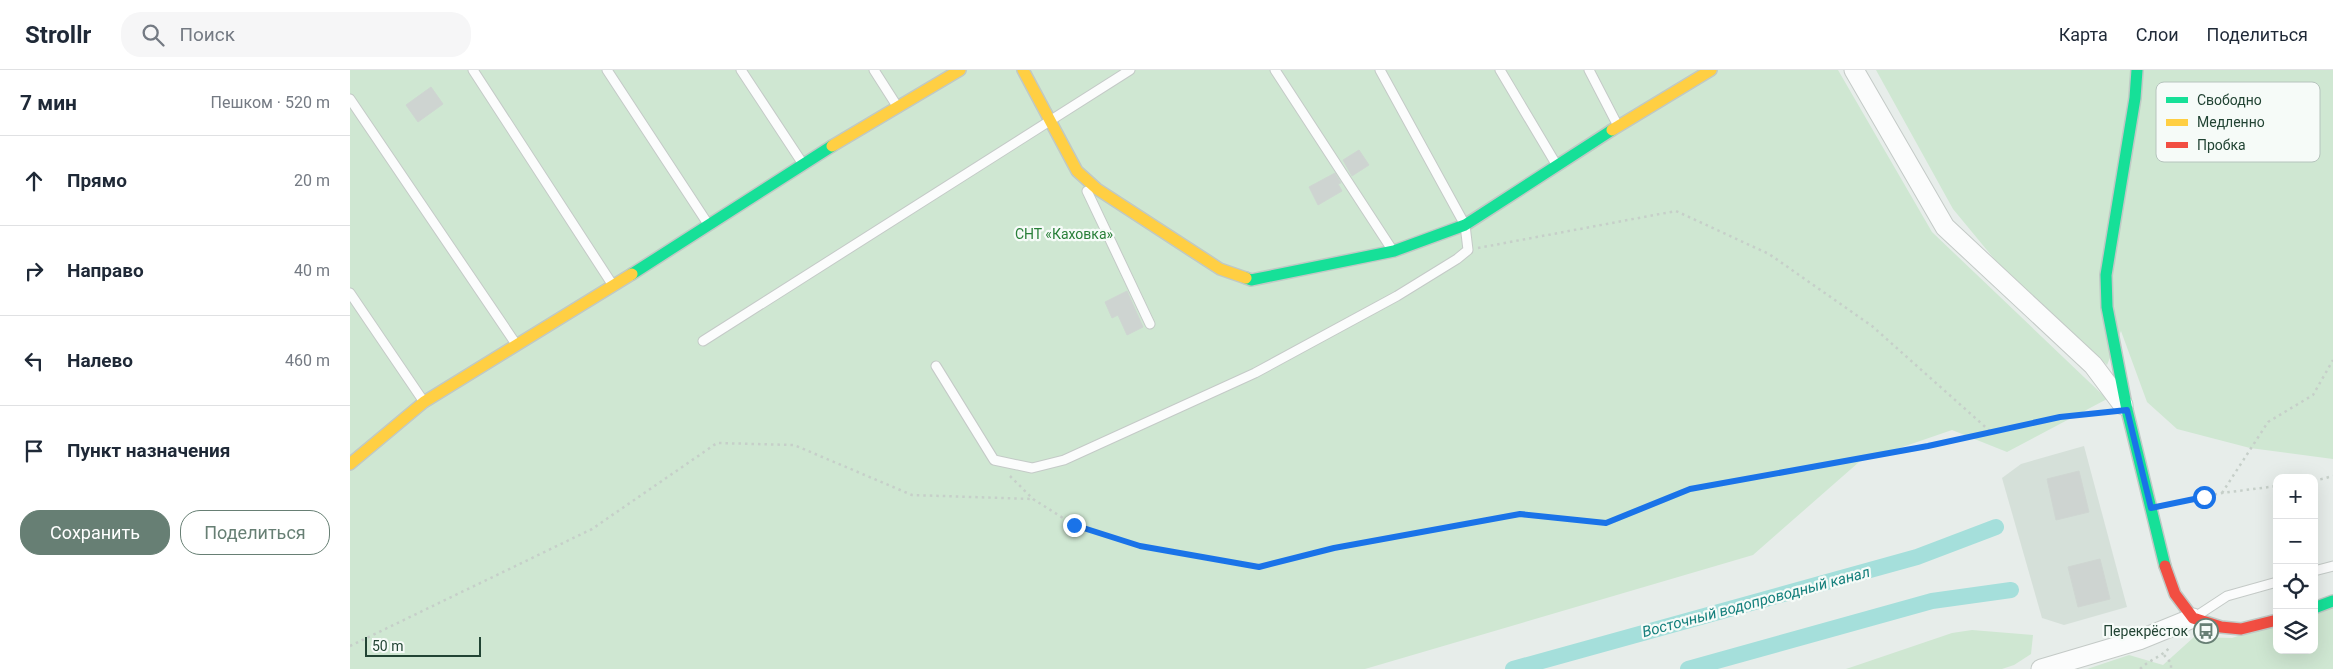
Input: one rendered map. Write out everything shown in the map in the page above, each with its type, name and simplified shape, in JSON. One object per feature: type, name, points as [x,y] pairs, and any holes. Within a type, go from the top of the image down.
[{"type":"street","points":[[350,464],[424,402],[613,286],[802,164],[960,70]]},
{"type":"street","points":[[1023,70],[1077,171],[1097,189],[1220,269],[1251,280],[1394,251],[1466,225],[1618,126],[1711,70]]},
{"type":"street","points":[[1854,70],[1945,227],[2093,365],[2127,410]]},
{"type":"street","points":[[2137,70],[2135,98],[2106,275],[2107,306],[2127,410],[2167,574],[2175,594],[2193,618],[2220,627],[2241,629],[2273,621]]},
{"type":"street","points":[[2318,607],[2333,601]]},
{"type":"street","points":[[2041,669],[2139,640],[2193,618]]},
{"type":"lane","points":[[474,70],[613,286]]},
{"type":"lane","points":[[607,70],[708,224]]},
{"type":"lane","points":[[741,70],[802,164]]},
{"type":"lane","points":[[874,70],[898,106]]},
{"type":"lane","points":[[703,341],[1130,70]]},
{"type":"lane","points":[[1275,70],[1394,251]]},
{"type":"lane","points":[[936,366],[994,460],[1032,468],[1064,460],[1255,373],[1397,296],[1457,260],[1468,250],[1466,225],[1380,70]]},
{"type":"lane","points":[[1500,70],[1557,166]]},
{"type":"lane","points":[[1589,70],[1618,126]]},
{"type":"lane","points":[[350,98],[516,344]]},
{"type":"lane","points":[[1077,171],[1150,324]]},
{"type":"lane","points":[[350,294],[424,402]]},
{"type":"lane","points":[[2318,570],[2333,566]]},
{"type":"lane","points":[[2193,618],[2227,596],[2273,583]]},
{"type":"path","points":[[1468,250],[1676,211],[1769,254],[1872,326],[1991,432]]},
{"type":"path","points":[[2222,493],[2268,422],[2314,395],[2333,360]]},
{"type":"path","points":[[994,460],[1033,499],[1074,525],[1140,546],[1259,567],[1334,548],[1520,514],[1606,523],[1690,489],[1928,446],[2060,417],[2127,410]]},
{"type":"path","points":[[350,646],[592,529],[717,443],[794,445],[912,494],[1033,499]]},
{"type":"path","points":[[2318,480],[2333,476]]},
{"type":"path","points":[[2151,508],[2222,493],[2273,487]]},
{"type":"path","points":[[2164,655],[2171,663],[2169,669]]},
{"type":"shaded area","points":[[2084,446],[2127,607],[2064,625],[2042,618],[2002,478],[2021,464]]},
{"type":"green space","name":"СНТ «Каховка»","points":[[350,70],[1838,70],[1932,232],[2107,399],[2007,452],[1952,430],[1859,462],[1753,555],[1365,669],[350,669]]},
{"type":"green space","points":[[1876,70],[2333,70],[2333,459],[2250,448],[2177,429],[2147,402],[2121,331],[2107,365],[2010,278],[1953,209]]},
{"type":"green space","points":[[2333,605],[2333,669],[2087,669],[2129,655],[2163,665],[2194,637],[2232,638],[2273,624],[2273,654],[2318,654],[2318,610]]},
{"type":"green space","points":[[1972,630],[2033,635],[2031,654],[2014,665],[2002,669],[1846,669],[1952,633]]},
{"type":"building","points":[[431,87],[443,104],[418,122],[406,105]]},
{"type":"building","points":[[1359,150],[1369,165],[1352,176],[1343,160]]},
{"type":"building","points":[[1335,173],[1341,183],[1338,184],[1342,191],[1318,205],[1309,187]]},
{"type":"building","points":[[1127,291],[1143,327],[1127,335],[1118,315],[1112,318],[1105,302]]},
{"type":"building","points":[[2079,471],[2089,512],[2056,520],[2047,479]]},
{"type":"building","points":[[2100,559],[2110,599],[2078,607],[2068,567]]},
{"type":"waterway","name":"Восточный водопроводный канал","points":[[1513,669],[1917,557],[1996,527]]},
{"type":"waterway","name":"Восточный водопроводный канал","points":[[1688,669],[1932,601],[2011,590]]},
{"type":"traffic: fast","points":[[2137,70],[2135,98],[2106,275],[2107,307],[2127,410],[2165,566]]},
{"type":"traffic: fast","points":[[1246,278],[1251,280],[1394,251],[1465,225],[1612,130]]},
{"type":"traffic: fast","points":[[632,274],[832,146]]},
{"type":"traffic: fast","points":[[2318,607],[2333,601]]},
{"type":"traffic: slow","points":[[832,146],[960,70]]},
{"type":"traffic: slow","points":[[1023,70],[1077,171],[1097,189],[1220,269],[1246,278]]},
{"type":"traffic: slow","points":[[1612,130],[1711,70]]},
{"type":"traffic: slow","points":[[350,464],[424,402],[632,274]]},
{"type":"traffic: jam","points":[[2165,566],[2175,594],[2193,618],[2221,627],[2241,629],[2273,621]]},
{"type":"place","name":"Перекрёсток","points":[[2206,631]]},
{"type":"route","points":[[1074,525],[1140,546],[1259,567],[1334,548],[1520,514],[1606,523],[1690,489],[1928,446],[2060,417],[2127,410],[2151,508],[2204,497]]}]
